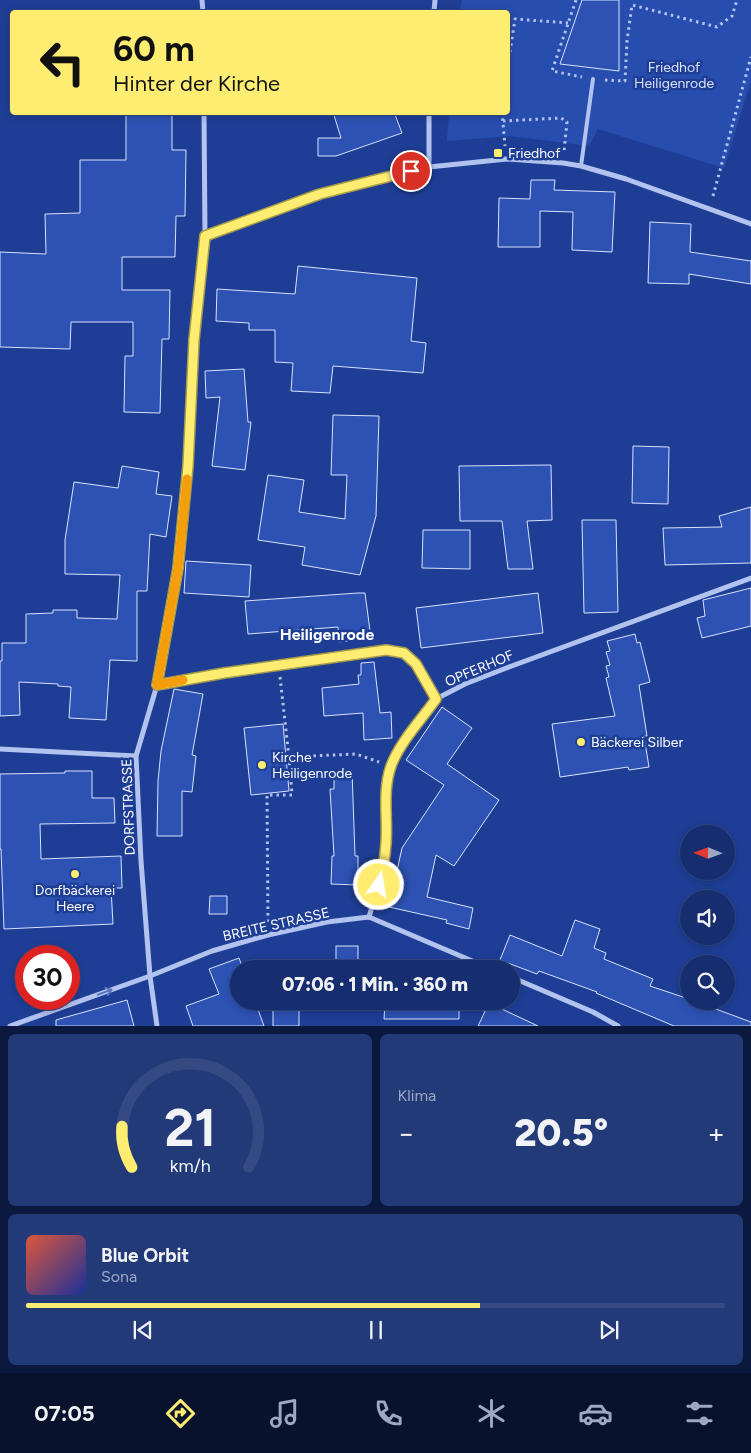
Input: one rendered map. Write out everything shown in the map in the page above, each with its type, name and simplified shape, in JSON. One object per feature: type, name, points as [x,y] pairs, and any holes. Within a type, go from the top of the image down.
[{"type":"street","name":"DORFSTRASSE","points":[[157,1026],[150,976],[136,756],[157,685],[178,568],[188,466],[194,340],[205,236],[204,115]]},
{"type":"street","points":[[429,115],[429,166]]},
{"type":"street","points":[[205,236],[320,194],[429,166],[507,159],[581,166],[626,179],[751,224]]},
{"type":"street","name":"OPFERHOF","points":[[369,918],[383,869],[386,842],[386,789],[391,766],[400,748],[436,699],[464,684],[500,670],[751,578]]},
{"type":"street","points":[[157,685],[224,673],[386,650],[404,653],[416,664],[436,699]]},
{"type":"street","points":[[0,749],[136,756]]},
{"type":"street","name":"BREITE STRASSE","points":[[10,1026],[150,976],[212,951],[327,922],[369,918],[469,960]]},
{"type":"street","points":[[520,981],[593,1012],[618,1026]]},
{"type":"lane","points":[[581,166],[593,79]]},
{"type":"path","points":[[576,0],[552,71],[593,79],[625,81],[627,41],[632,5],[717,27],[732,16],[738,0]]},
{"type":"path","points":[[510,52],[515,19],[568,24]]},
{"type":"path","points":[[709,208],[751,57]]},
{"type":"path","points":[[502,115],[507,159]]},
{"type":"path","points":[[503,121],[561,118],[567,122],[563,163]]},
{"type":"path","points":[[268,936],[268,795],[292,795],[279,666]]},
{"type":"path","points":[[289,757],[356,754],[391,766]]},
{"type":"green space","name":"Friedhof Heiligenrode","points":[[462,0],[751,0],[751,81],[724,168],[598,129],[589,146],[510,136],[447,141],[449,115],[510,115],[510,10],[460,10]]},
{"type":"building","points":[[582,0],[619,0],[619,71],[560,64]]},
{"type":"building","points":[[126,115],[172,115],[172,150],[186,150],[185,216],[176,216],[175,257],[122,257],[122,290],[170,290],[169,339],[162,339],[160,413],[124,412],[125,356],[133,356],[133,322],[71,322],[70,349],[0,347],[0,252],[46,254],[45,214],[80,213],[80,160],[126,160]]},
{"type":"building","points":[[334,115],[395,115],[402,133],[336,156],[318,156],[318,138],[341,138]]},
{"type":"building","points":[[531,180],[555,180],[554,190],[615,192],[612,252],[572,250],[573,212],[540,211],[540,247],[498,247],[499,198],[530,199]]},
{"type":"building","points":[[650,222],[691,224],[690,252],[751,261],[751,284],[689,274],[689,284],[648,283]]},
{"type":"building","points":[[298,266],[417,278],[411,341],[426,343],[423,373],[333,366],[330,393],[291,391],[293,363],[275,362],[275,330],[249,330],[249,323],[216,321],[217,289],[295,294]]},
{"type":"building","points":[[244,369],[248,422],[251,422],[245,470],[212,466],[220,397],[206,398],[205,371]]},
{"type":"building","points":[[333,415],[379,416],[376,516],[360,575],[302,565],[305,547],[258,540],[268,475],[304,480],[299,512],[345,519],[347,475],[331,475]]},
{"type":"building","points":[[633,446],[669,447],[668,504],[632,503]]},
{"type":"building","points":[[551,465],[552,520],[527,521],[533,569],[508,569],[502,521],[460,521],[459,466]]},
{"type":"building","points":[[122,466],[159,472],[156,494],[172,496],[166,537],[150,534],[147,591],[137,591],[137,661],[110,660],[106,720],[69,718],[71,687],[58,686],[58,684],[19,682],[20,715],[0,716],[0,661],[2,661],[2,643],[26,643],[26,614],[53,613],[53,610],[77,610],[77,618],[117,619],[120,575],[65,574],[65,540],[74,482],[118,488]]},
{"type":"building","points":[[751,507],[751,563],[665,565],[663,528],[722,527],[719,516]]},
{"type":"building","points":[[582,520],[616,520],[618,612],[584,613]]},
{"type":"building","points":[[423,530],[470,530],[470,569],[422,568]]},
{"type":"building","points":[[186,561],[251,565],[249,597],[184,593]]},
{"type":"building","points":[[751,588],[751,626],[702,638],[697,618],[705,616],[703,600]]},
{"type":"building","points":[[365,593],[371,638],[339,642],[338,627],[248,634],[245,601]]},
{"type":"building","points":[[538,593],[543,633],[421,648],[416,608]]},
{"type":"building","points":[[635,634],[637,643],[640,642],[650,682],[639,685],[647,736],[644,736],[649,767],[629,770],[628,767],[560,777],[552,724],[615,716],[606,678],[609,677],[606,666],[610,665],[606,652],[610,651],[607,641]]},
{"type":"building","points":[[374,662],[380,713],[391,712],[392,738],[364,740],[363,713],[324,716],[322,688],[359,684],[358,675],[361,675],[361,663]]},
{"type":"building","points":[[174,689],[203,694],[192,755],[196,756],[192,792],[182,791],[182,836],[157,836],[158,781],[161,751]]},
{"type":"building","points":[[442,707],[472,728],[447,764],[499,800],[454,866],[436,855],[427,897],[473,908],[469,929],[446,923],[447,920],[389,907],[402,848],[444,785],[406,760]]},
{"type":"building","points":[[283,724],[289,791],[251,795],[244,728]]},
{"type":"building","points":[[65,771],[92,771],[92,798],[114,798],[115,823],[40,824],[41,859],[121,856],[122,888],[111,888],[113,924],[4,929],[0,849],[0,774],[65,773]]},
{"type":"building","points":[[334,771],[352,771],[355,856],[358,856],[358,885],[331,884],[332,856],[334,856],[330,789],[334,789]]},
{"type":"building","points":[[210,896],[227,896],[227,914],[209,914]]},
{"type":"building","points":[[575,920],[600,929],[594,948],[606,953],[604,959],[653,979],[650,986],[680,996],[680,1010],[718,1010],[751,1022],[751,1026],[674,1026],[597,992],[539,971],[537,974],[520,968],[520,960],[500,960],[510,935],[562,956]]},
{"type":"building","points":[[336,946],[358,946],[358,960],[336,960]]},
{"type":"building","points":[[230,961],[230,1010],[258,1010],[264,1026],[193,1026],[186,1006],[219,994],[209,969]]},
{"type":"building","points":[[127,1000],[134,1026],[56,1026],[56,1020]]},
{"type":"building","points":[[273,1010],[299,1010],[299,1026],[273,1026]]},
{"type":"building","points":[[385,1010],[459,1010],[459,1019],[384,1019]]},
{"type":"building","points":[[486,1010],[504,1010],[538,1026],[478,1026]]},
{"type":"slow traffic","points":[[183,680],[157,685],[178,568],[187,479]]},
{"type":"place","name":"Friedhof","points":[[498,153]]},
{"type":"place","name":"Bäckerei Silber","points":[[581,742]]},
{"type":"place","name":"Kirche Heiligenrode","points":[[262,765]]},
{"type":"place","name":"Dorfbäckerei Heere","points":[[75,874]]},
{"type":"district","name":"Heiligenrode","points":[[327,634]]},
{"type":"route","points":[[379,885],[386,842],[386,789],[391,766],[400,748],[436,699],[416,664],[404,653],[386,650],[224,673],[157,685],[178,568],[188,466],[194,340],[205,236],[320,194],[411,171]]}]
